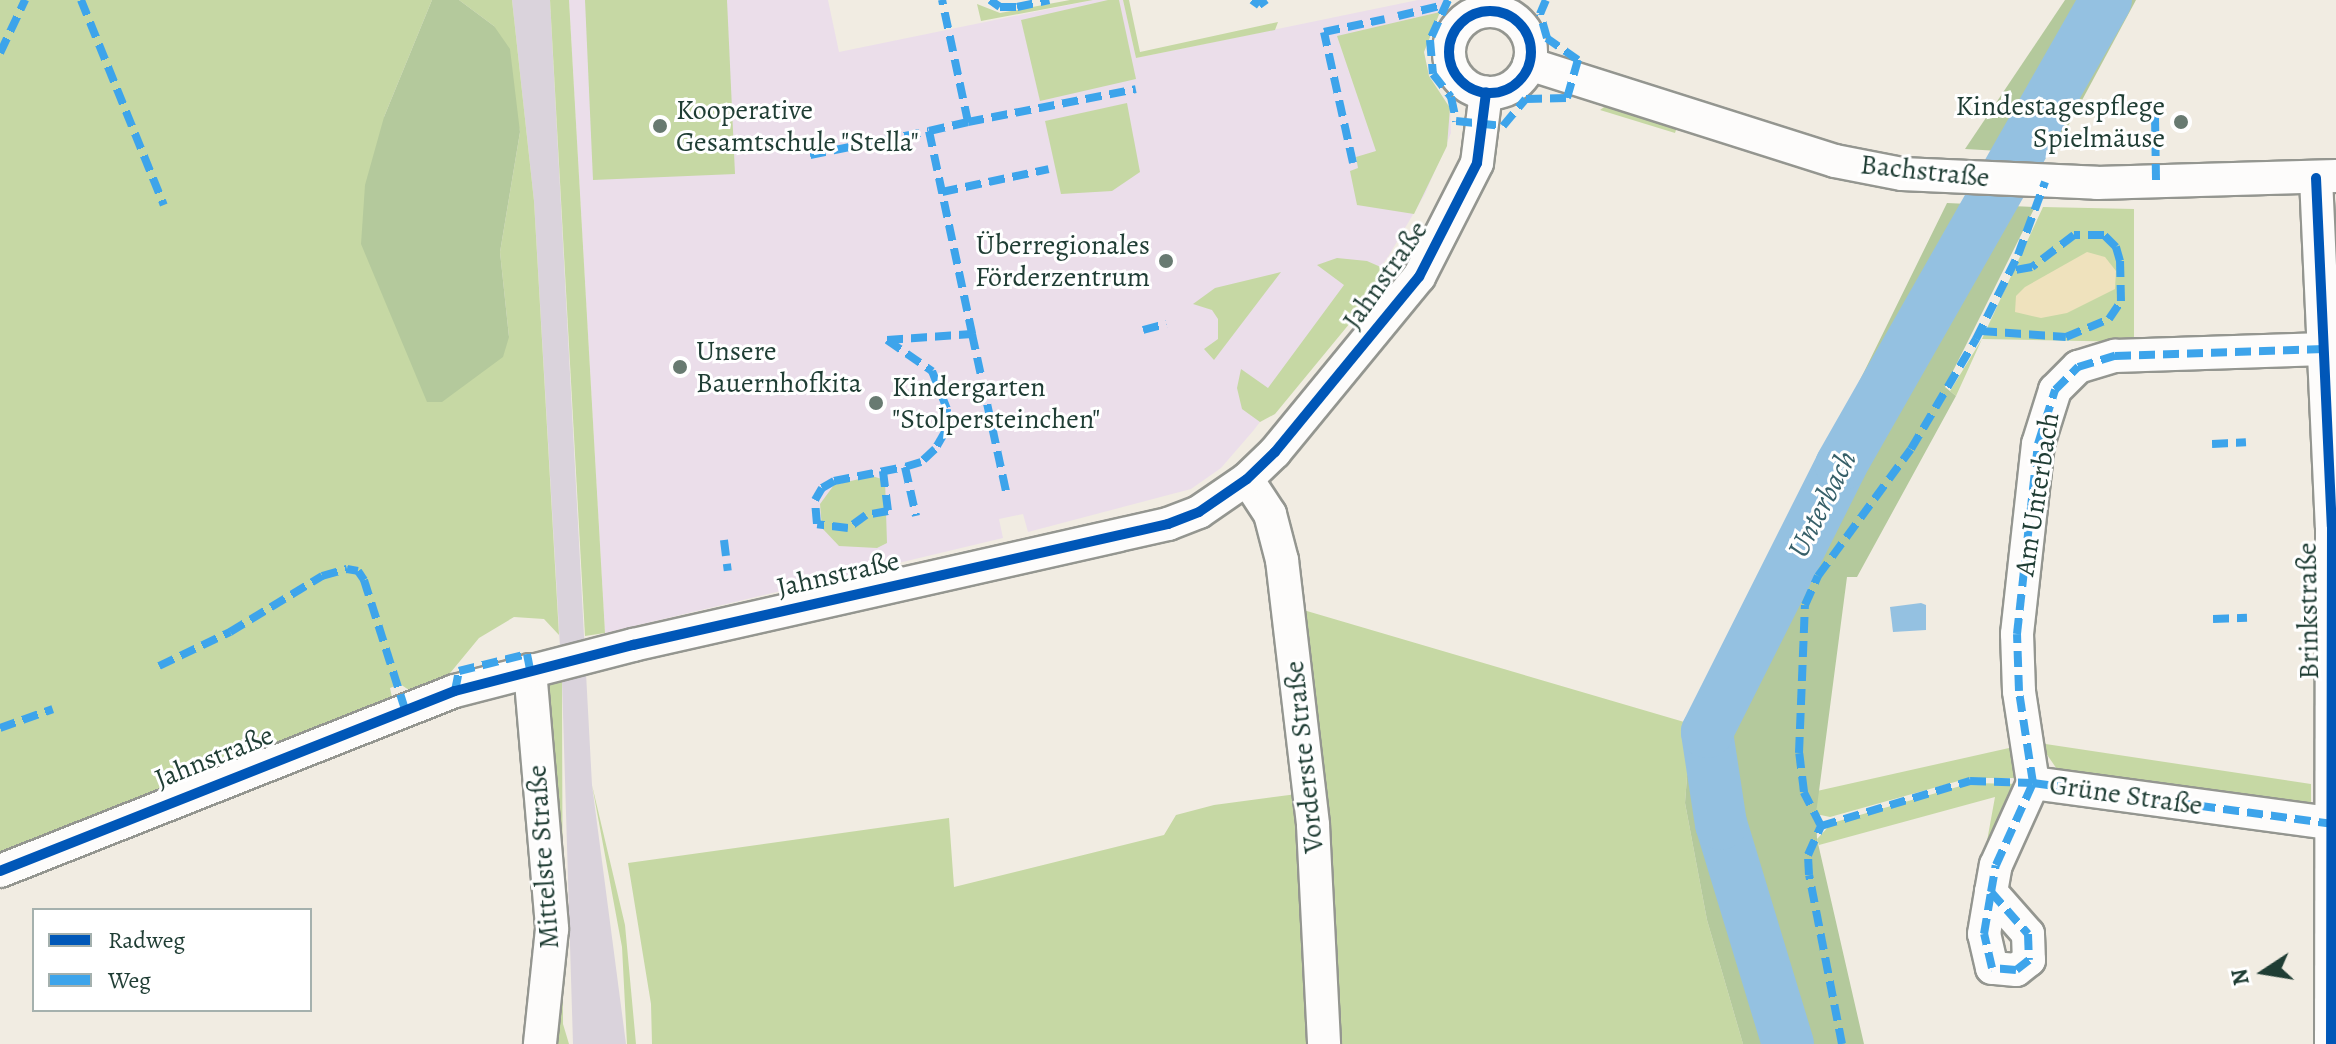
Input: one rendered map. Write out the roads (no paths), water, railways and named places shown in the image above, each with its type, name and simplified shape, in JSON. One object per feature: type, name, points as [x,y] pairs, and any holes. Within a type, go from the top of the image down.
[{"type":"street","points":[[1497,7],[1530,42],[1529,64],[1512,86],[1486,93],[1461,81],[1449,55],[1457,28],[1497,7]]},
{"type":"street","name":"Bachstraße","points":[[1529,64],[1835,161],[1902,174],[2041,181],[2326,177]]},
{"type":"street","name":"Jahnstraße","points":[[0,871],[283,755],[455,691],[530,670],[1168,524],[1210,505],[1247,479],[1345,371],[1441,243],[1477,163],[1486,93]]},
{"type":"street","name":"Brinkstraße","points":[[2326,177],[2324,349],[2332,527],[2334,824],[2331,1044]]},
{"type":"street","name":"Am Unterbach","points":[[2033,783],[2019,691],[2017,634],[2038,444],[2055,390],[2078,367],[2115,356],[2324,349]]},
{"type":"street","name":"Vorderste Straße","points":[[1247,479],[1270,514],[1282,560],[1313,825],[1324,1044]]},
{"type":"street","name":"Mittelste Straße","points":[[530,670],[552,929],[540,1044]]},
{"type":"street","name":"Grüne Straße","points":[[1991,892],[1996,865],[2033,783],[2334,824]]},
{"type":"water","points":[[1926,605],[1926,630],[1893,632],[1890,607]]},
{"type":"waterway","name":"Unterbach","points":[[1788,1044],[1721,824],[1707,732],[1841,465],[2106,0]]},
{"type":"place","name":"Kindestagespflege Spielmäuse","points":[[2181,122]]},
{"type":"place","name":"Kooperative Gesamtschule \"Stella\"","points":[[660,126]]},
{"type":"place","name":"Überregionales Förderzentrum","points":[[1166,261]]},
{"type":"place","name":"Unsere Bauernhofkita","points":[[680,367]]},
{"type":"place","name":"Kindergarten \"Stolpersteinchen\"","points":[[876,403]]}]
